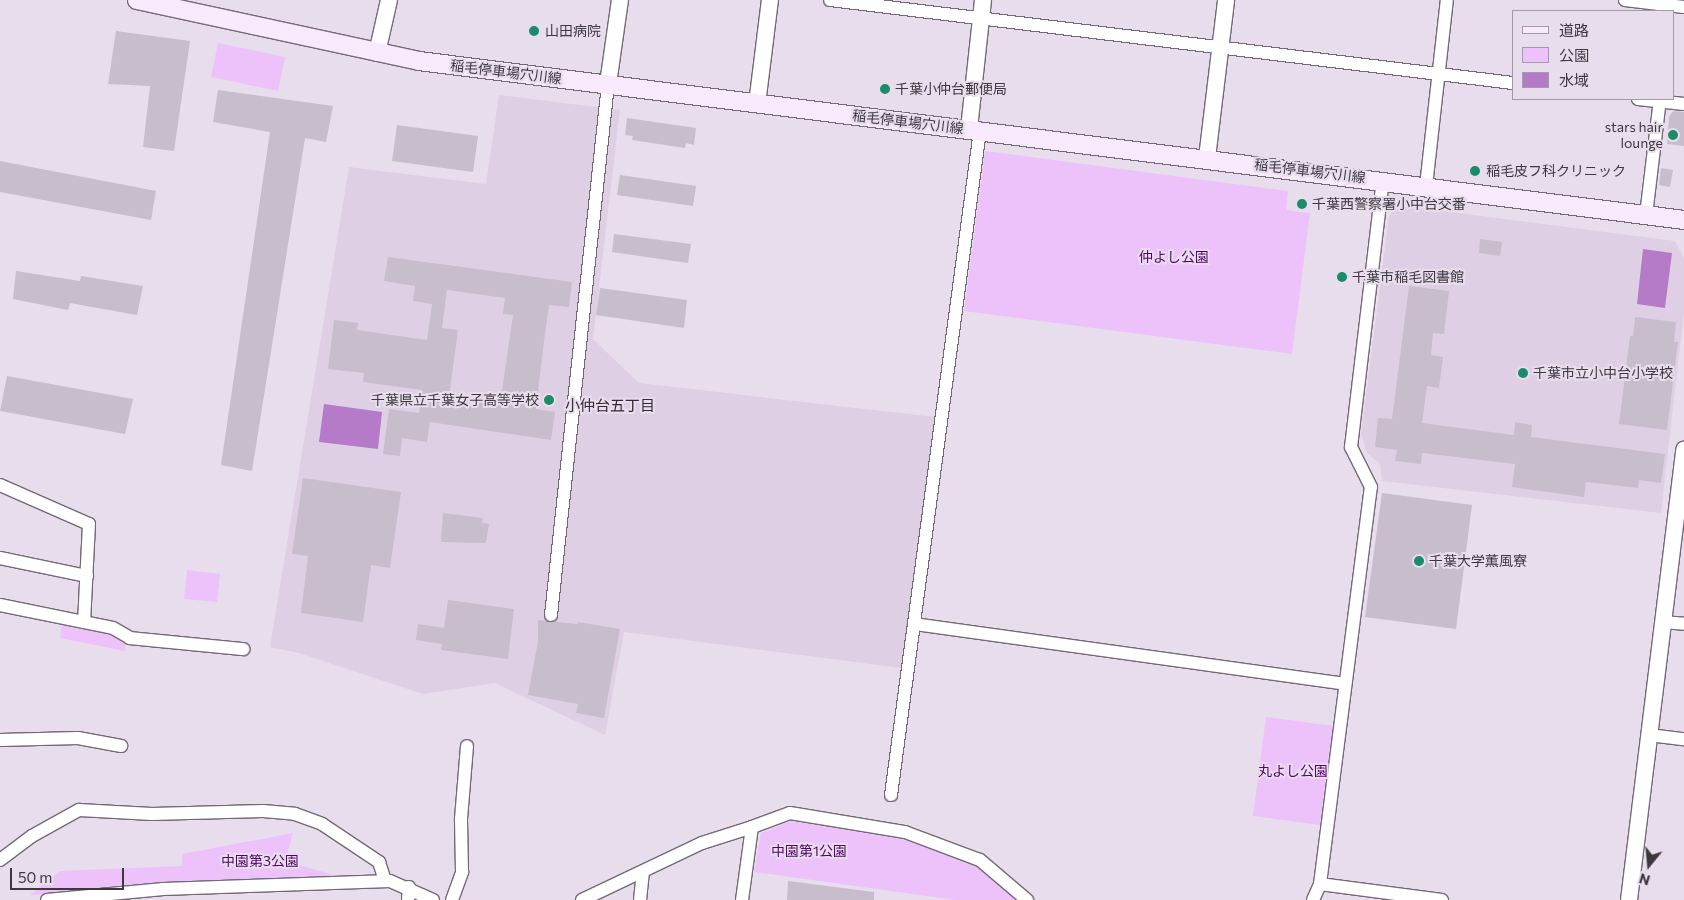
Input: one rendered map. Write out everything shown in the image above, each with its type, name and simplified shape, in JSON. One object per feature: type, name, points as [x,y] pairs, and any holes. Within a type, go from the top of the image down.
[{"type":"main road","name":"稲毛停車場穴川線","points":[[137,0],[178,4],[419,61],[1383,180],[1684,220]]},
{"type":"street","points":[[377,52],[389,0]]},
{"type":"street","points":[[551,615],[608,84],[620,0]]},
{"type":"street","points":[[757,104],[770,0]]},
{"type":"street","points":[[830,0],[1512,83]]},
{"type":"street","points":[[891,795],[914,624],[974,130],[981,18],[984,0]]},
{"type":"street","points":[[1207,158],[1226,0]]},
{"type":"street","points":[[1426,186],[1447,0]]},
{"type":"street","points":[[1626,0],[1684,7]]},
{"type":"street","points":[[1646,215],[1660,100],[1684,104]]},
{"type":"street","points":[[1313,900],[1320,884],[1371,487],[1351,447],[1383,180]]},
{"type":"street","points":[[1628,900],[1663,622],[1678,546],[1684,449]]},
{"type":"street","points":[[0,486],[89,524],[84,622]]},
{"type":"street","points":[[0,558],[86,576]]},
{"type":"street","points":[[0,605],[113,628],[130,638],[244,649]]},
{"type":"street","points":[[1663,622],[1684,624]]},
{"type":"street","points":[[914,624],[1345,684]]},
{"type":"street","points":[[1650,735],[1684,739]]},
{"type":"street","points":[[0,740],[78,738],[121,746]]},
{"type":"street","points":[[452,900],[462,872],[461,819],[467,746]]},
{"type":"street","points":[[0,860],[32,836],[79,810],[152,814],[263,811],[296,814],[322,824],[379,862],[384,881]]},
{"type":"street","points":[[582,900],[643,873],[702,843],[790,813],[905,832],[980,860],[1027,900]]},
{"type":"street","points":[[742,900],[752,827]]},
{"type":"street","points":[[640,900],[643,873]]},
{"type":"street","points":[[47,900],[162,889],[384,881],[408,894],[433,900]]},
{"type":"street","points":[[1320,884],[1442,900]]},
{"type":"shaded area","name":"千葉県立千葉女子高等学校","points":[[499,95],[620,110],[593,339],[639,383],[935,417],[901,668],[624,632],[605,735],[495,683],[423,694],[299,653],[270,647],[349,167],[486,184]]},
{"type":"shaded area","name":"千葉市立小中台小学校","points":[[1397,205],[1675,241],[1684,258],[1684,312],[1661,513],[1382,481],[1380,464],[1367,453],[1361,434],[1389,216]]},
{"type":"green space","points":[[218,43],[285,57],[278,91],[211,77]]},
{"type":"green space","name":"仲よし公園","points":[[985,151],[1288,191],[1286,210],[1310,213],[1292,354],[964,311]]},
{"type":"green space","points":[[187,570],[220,574],[217,602],[184,599]]},
{"type":"green space","points":[[62,622],[114,632],[126,640],[125,651],[60,638]]},
{"type":"green space","name":"丸よし公園","points":[[1266,717],[1333,726],[1320,825],[1253,816]]},
{"type":"green space","name":"中園第1公園","points":[[791,821],[886,833],[976,864],[1020,900],[956,900],[754,872],[761,833]]},
{"type":"green space","name":"中園第3公園","points":[[293,833],[285,861],[344,878],[30,895],[60,871],[182,866],[182,854]]},
{"type":"water","points":[[1643,249],[1672,253],[1665,308],[1637,304]]},
{"type":"water","points":[[324,404],[382,412],[378,449],[319,442]]},
{"type":"building","points":[[116,31],[190,41],[174,151],[143,147],[150,86],[108,84]]},
{"type":"building","points":[[218,90],[333,106],[326,142],[305,138],[252,471],[221,465],[270,132],[213,122]]},
{"type":"building","points":[[1673,111],[1684,112],[1684,146],[1667,144],[1669,117]]},
{"type":"building","points":[[627,118],[696,128],[694,145],[686,143],[685,148],[632,140],[633,136],[625,135]]},
{"type":"building","points":[[397,125],[478,136],[473,172],[392,161]]},
{"type":"building","points":[[0,161],[156,191],[151,220],[0,192]]},
{"type":"building","points":[[1661,168],[1673,170],[1670,187],[1659,185]]},
{"type":"building","points":[[620,175],[696,186],[693,206],[617,195]]},
{"type":"building","points":[[614,234],[691,244],[688,263],[612,252]]},
{"type":"building","points":[[1480,239],[1502,242],[1500,256],[1479,253]]},
{"type":"building","points":[[388,257],[572,282],[569,307],[549,305],[544,341],[536,409],[555,412],[551,440],[430,422],[427,442],[402,438],[400,456],[383,454],[389,409],[419,413],[422,390],[363,382],[364,373],[328,369],[334,320],[358,323],[357,330],[427,340],[432,304],[413,301],[415,286],[384,281]],"holes":[[[447,290],[505,298],[503,314],[513,315],[500,404],[449,397],[458,330],[442,328]]]},
{"type":"building","points":[[16,271],[80,281],[81,276],[143,286],[137,315],[70,303],[68,310],[13,299]]},
{"type":"building","points":[[1409,286],[1449,291],[1444,334],[1433,333],[1431,355],[1443,357],[1439,388],[1427,386],[1422,423],[1514,435],[1515,422],[1532,425],[1531,437],[1665,454],[1661,483],[1639,480],[1638,488],[1586,482],[1584,497],[1512,487],[1515,464],[1422,453],[1421,464],[1395,461],[1397,450],[1375,447],[1378,418],[1392,419]]},
{"type":"building","points":[[600,288],[687,300],[684,328],[596,315]]},
{"type":"building","points":[[1635,317],[1676,322],[1674,342],[1678,342],[1667,430],[1619,424],[1630,336],[1633,336]]},
{"type":"building","points":[[7,376],[133,399],[125,434],[0,411]]},
{"type":"building","points":[[303,478],[401,492],[390,568],[371,565],[363,622],[301,613],[308,556],[292,554]]},
{"type":"building","name":"千葉大学薫風寮","points":[[1382,493],[1472,505],[1456,629],[1365,617]]},
{"type":"building","points":[[443,513],[483,518],[482,523],[489,524],[486,543],[441,542]]},
{"type":"building","points":[[448,600],[514,609],[508,659],[441,650],[442,644],[416,640],[418,624],[444,628]]},
{"type":"building","points":[[538,620],[577,624],[578,622],[620,629],[604,718],[576,713],[578,704],[528,695],[538,641]]},
{"type":"building","points":[[788,881],[874,892],[874,900],[787,900]]},
{"type":"place","name":"山田病院","points":[[534,31]]},
{"type":"place","name":"千葉小仲台郵便局","points":[[885,89]]},
{"type":"place","name":"stars hair lounge","points":[[1673,135]]},
{"type":"place","name":"稲毛皮フ科クリニック","points":[[1475,171]]},
{"type":"place","name":"千葉西警察署小中台交番","points":[[1302,204]]},
{"type":"place","name":"千葉市稲毛図書館","points":[[1342,277]]},
{"type":"place","name":"千葉市立小中台小学校","points":[[1523,373]]},
{"type":"place","name":"千葉県立千葉女子高等学校","points":[[549,400]]},
{"type":"place","name":"千葉大学薫風寮","points":[[1419,561]]},
{"type":"district","name":"小仲台五丁目","points":[[610,406]]}]
